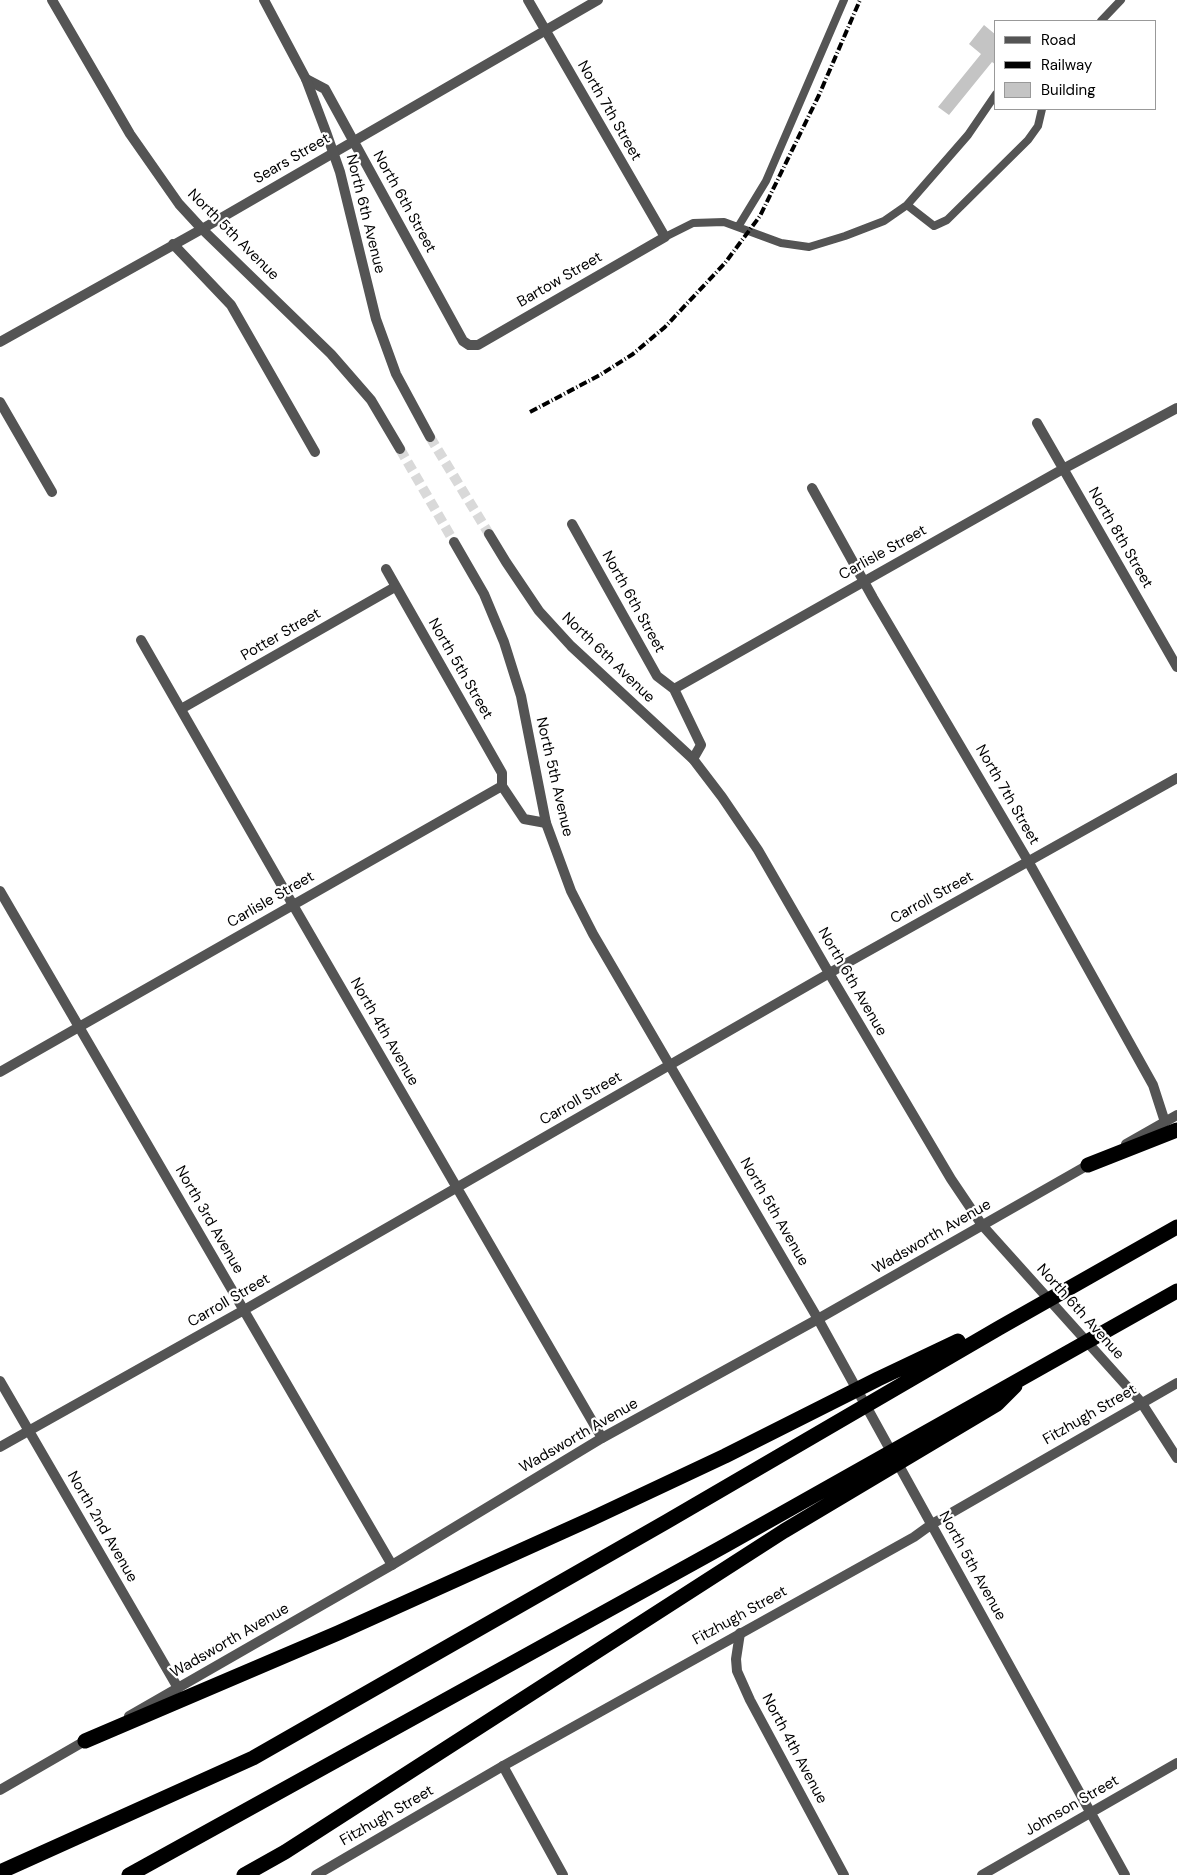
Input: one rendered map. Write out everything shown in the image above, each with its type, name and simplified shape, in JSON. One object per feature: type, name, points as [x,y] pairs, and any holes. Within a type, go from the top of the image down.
[{"type":"highway","points":[[1088,1165],[1171,1126]]},
{"type":"highway","points":[[0,1872],[253,1758],[819,1433],[908,1373],[965,1338],[999,1328],[1177,1227]]},
{"type":"highway","points":[[244,1875],[285,1852],[784,1531],[849,1492],[1033,1371],[1177,1291]]},
{"type":"highway","points":[[85,1741],[338,1633],[591,1519],[809,1415],[908,1373]]},
{"type":"highway","points":[[129,1875],[710,1554],[842,1478],[942,1430]]},
{"type":"street","name":"North 5th Avenue","points":[[52,0],[130,134],[179,204],[202,229],[331,354],[371,400],[400,449]]},
{"type":"street","name":"North 6th Avenue","points":[[264,0],[306,79],[334,153],[376,319],[396,374],[430,436]]},
{"type":"street","name":"North 7th Street","points":[[528,0],[665,238]]},
{"type":"street","name":"Sears Street","points":[[0,342],[202,229],[598,0]]},
{"type":"street","name":"North 6th Street","points":[[306,79],[325,89],[463,341],[469,345]]},
{"type":"street","name":"Bartow Street","points":[[469,345],[478,345],[665,238]]},
{"type":"street","points":[[173,244],[231,306],[315,452]]},
{"type":"street","points":[[0,402],[52,492]]},
{"type":"street","name":"Carlisle Street","points":[[674,688],[1063,469],[1177,408]]},
{"type":"street","name":"North 8th Street","points":[[1037,423],[1177,667]]},
{"type":"street","name":"North 7th Street","points":[[812,488],[864,581],[1028,861],[1153,1085],[1171,1126]]},
{"type":"street","name":"North 6th Street","points":[[572,524],[658,676],[674,688]]},
{"type":"street","name":"North 6th Avenue","points":[[489,534],[539,611],[570,646],[693,759],[722,797],[758,850],[951,1179],[982,1225],[1141,1402],[1177,1458]]},
{"type":"street","name":"North 5th Avenue","points":[[454,542],[484,594],[504,642],[521,696],[546,823],[571,891],[593,934],[818,1319],[1125,1875]]},
{"type":"street","name":"North 5th Street","points":[[386,569],[502,773],[502,786]]},
{"type":"street","name":"Potter Street","points":[[181,709],[395,587]]},
{"type":"street","name":"North 4th Avenue","points":[[142,640],[292,905],[602,1438]]},
{"type":"street","points":[[674,688],[701,745],[693,759]]},
{"type":"street","name":"Carroll Street","points":[[0,1447],[244,1310],[829,973],[1177,778]]},
{"type":"street","points":[[502,786],[524,819],[546,823]]},
{"type":"street","name":"Carlisle Street","points":[[0,1072],[502,786]]},
{"type":"street","name":"North 3rd Avenue","points":[[0,891],[392,1565]]},
{"type":"street","points":[[1171,1126],[1177,1115]]},
{"type":"street","name":"Wadsworth Avenue","points":[[0,1790],[392,1565],[602,1438],[818,1319],[1088,1165]]},
{"type":"street","name":"North 2nd Avenue","points":[[0,1381],[178,1688]]},
{"type":"street","name":"Fitzhugh Street","points":[[316,1875],[503,1766],[914,1538],[932,1524],[1177,1383]]},
{"type":"street","name":"North 4th Avenue","points":[[740,1633],[736,1659],[737,1671],[750,1700],[844,1875]]},
{"type":"street","name":"Johnson Street","points":[[982,1875],[1177,1764]]},
{"type":"street","points":[[503,1766],[563,1875]]},
{"type":"lane","points":[[738,227],[766,181],[844,0]]},
{"type":"lane","points":[[1102,20],[1121,0]]},
{"type":"lane","points":[[665,238],[693,223],[724,222],[781,243],[809,246],[846,236],[884,221],[907,205],[968,135],[994,97]]},
{"type":"lane","points":[[907,205],[934,226],[948,220],[1028,140],[1038,126],[1042,110]]},
{"type":"building","points":[[984,25],[994,33],[994,64],[992,62],[949,115],[938,107],[981,54],[969,44]]},
{"type":"tunnel","points":[[430,437],[489,534]]},
{"type":"tunnel","points":[[400,449],[454,542]]},
{"type":"railway","points":[[530,412],[600,375],[633,354],[665,327],[725,263],[760,216],[819,95],[860,0]]}]
